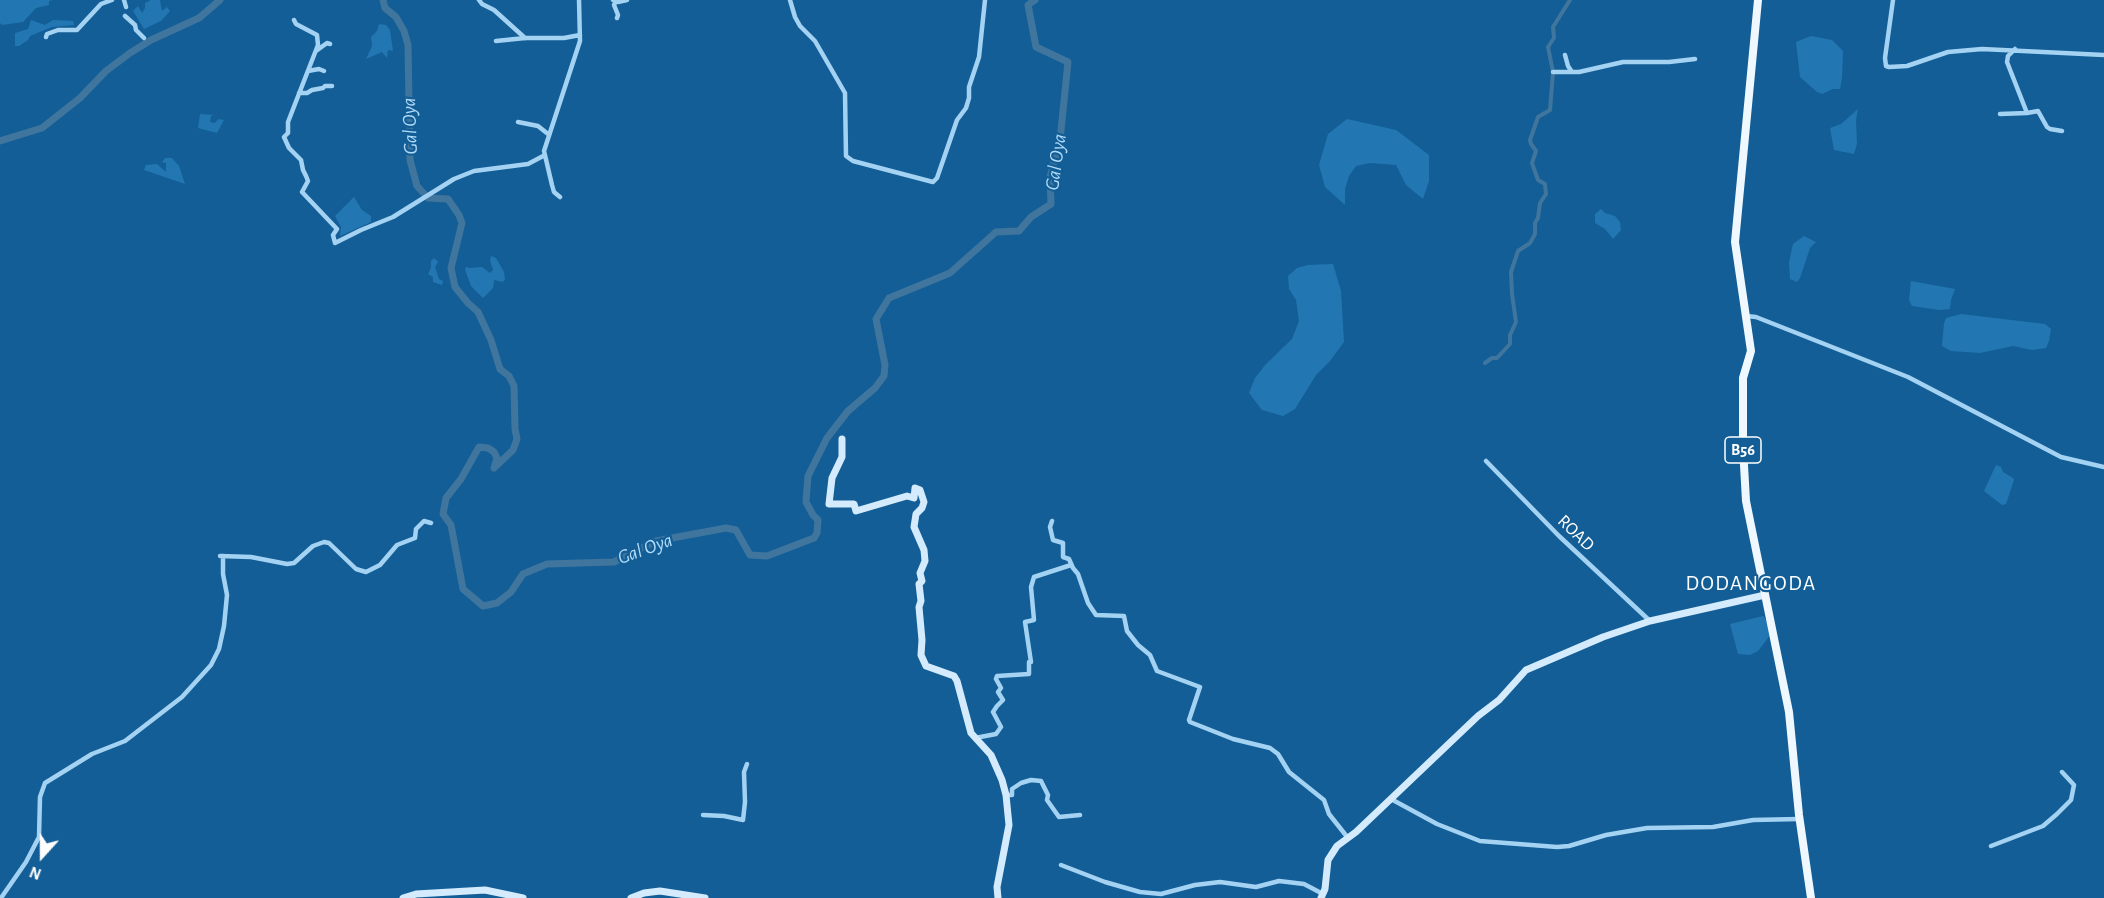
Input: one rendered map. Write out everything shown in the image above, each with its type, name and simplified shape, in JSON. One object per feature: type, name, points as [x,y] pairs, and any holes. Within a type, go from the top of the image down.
[{"type":"main road","name":"B56","points":[[1758,0],[1736,242],[1751,351],[1743,378],[1746,501],[1789,712],[1799,819],[1811,898]]},
{"type":"main road","points":[[842,439],[842,457],[832,478],[830,504],[854,504],[856,511],[908,496],[914,498],[915,488],[920,490],[924,502],[916,514],[914,526],[924,550],[925,561],[920,573],[922,581],[919,584],[921,655],[926,666],[954,676],[972,733],[991,755],[998,768],[1006,795],[1009,825],[1004,863],[997,887],[998,898]]},
{"type":"main road","points":[[1322,896],[1328,860],[1337,846],[1391,799],[1478,716],[1500,700],[1526,670],[1650,621],[1765,595]]},
{"type":"main road","points":[[403,898],[416,894],[485,890],[523,898]]},
{"type":"main road","points":[[631,898],[644,893],[660,891],[705,898]]},
{"type":"street","points":[[46,37],[47,34],[58,30],[77,30],[101,4],[112,0]]},
{"type":"street","points":[[124,0],[126,7]]},
{"type":"street","points":[[479,0],[494,10],[525,38]]},
{"type":"street","points":[[617,18],[615,1],[627,0]]},
{"type":"street","points":[[790,0],[800,26],[815,41],[845,93],[846,156],[853,161],[933,182],[957,120],[966,108],[969,98],[969,87],[979,57],[985,0]]},
{"type":"street","points":[[1893,0],[1885,58],[1885,63],[1889,67],[1907,66],[1948,51],[1998,48],[2104,55]]},
{"type":"street","points":[[560,198],[554,192],[544,151],[580,41],[580,1]]},
{"type":"street","points":[[125,16],[135,25],[136,30],[144,39]]},
{"type":"street","points":[[294,20],[296,24],[318,35],[316,51],[288,122],[288,133],[284,137],[303,165],[308,181],[302,192],[337,229],[333,235],[335,243],[393,217],[454,179],[474,171],[525,165],[545,155]]},
{"type":"street","points":[[496,41],[564,38],[580,35]]},
{"type":"street","points":[[316,51],[327,43],[330,44]]},
{"type":"street","points":[[2015,49],[2008,56],[2007,62],[2027,113]]},
{"type":"street","points":[[1565,56],[1572,72]]},
{"type":"street","points":[[1553,72],[1589,70],[1611,64],[1695,59]]},
{"type":"street","points":[[308,72],[319,69],[324,71]]},
{"type":"street","points":[[299,93],[332,86]]},
{"type":"street","points":[[2000,114],[2038,111],[2047,127],[2062,131]]},
{"type":"street","points":[[518,122],[538,126],[548,134]]},
{"type":"street","points":[[1745,315],[1756,316],[1908,377],[2061,457],[2104,467]]},
{"type":"street","name":"ROAD","points":[[1486,461],[1559,536],[1650,621]]},
{"type":"street","points":[[1,898],[26,862],[39,837],[40,797],[45,783],[92,754],[125,741],[182,697],[211,665],[219,649],[224,626],[227,595],[222,556],[251,557],[287,564],[294,563],[313,546],[324,542],[329,543],[356,570],[366,572],[380,565],[397,545],[415,538],[416,529],[424,521],[431,523]]},
{"type":"street","points":[[1052,521],[1050,527],[1053,540],[1063,543],[1063,557],[1069,559],[1078,574],[1085,597],[1096,615],[1124,616],[1127,631],[1137,645],[1150,655],[1157,671],[1200,687],[1190,722],[1233,739],[1270,748],[1278,754],[1289,772],[1324,800],[1329,814],[1348,838]]},
{"type":"street","points":[[975,738],[996,734],[1000,727],[993,712],[1003,700],[998,693],[1001,688],[996,679],[997,676],[1029,674],[1029,662],[1031,662],[1025,621],[1034,620],[1031,587],[1034,577],[1071,565]]},
{"type":"street","points":[[703,815],[743,820],[744,772],[747,764]]},
{"type":"street","points":[[1991,846],[2043,826],[2071,800],[2074,785],[2061,772]]},
{"type":"street","points":[[1006,795],[1012,795],[1012,789],[1022,783],[1031,780],[1041,781],[1048,795],[1047,800],[1059,817],[1080,815]]},
{"type":"street","points":[[1391,799],[1437,824],[1480,841],[1557,847],[1647,828],[1713,827],[1753,820],[1799,819]]},
{"type":"street","points":[[1061,865],[1105,882],[1140,892],[1161,894],[1195,885],[1220,882],[1256,887],[1279,881],[1304,884],[1322,896]]},
{"type":"shaded area","points":[[0,0],[53,0],[49,1],[49,5],[36,8],[23,22],[2,25],[0,23]]},
{"type":"shaded area","points":[[160,0],[162,11],[167,7],[170,11],[161,21],[144,29],[133,11],[138,6],[142,13],[145,3]]},
{"type":"shaded area","points":[[31,20],[45,25],[53,20],[73,21],[74,25],[52,27],[30,36],[19,46],[15,46],[15,33],[28,29]]},
{"type":"shaded area","points":[[379,24],[386,25],[390,30],[393,51],[388,50],[387,58],[382,52],[366,59],[372,46],[371,37],[377,31]]},
{"type":"shaded area","points":[[1811,36],[1832,40],[1843,51],[1840,89],[1833,89],[1822,94],[1800,77],[1796,42]]},
{"type":"shaded area","points":[[1858,109],[1857,144],[1854,154],[1834,150],[1830,128],[1841,124]]},
{"type":"shaded area","points":[[200,114],[214,115],[211,116],[210,122],[215,123],[218,119],[224,120],[217,133],[198,128]]},
{"type":"shaded area","points":[[1347,119],[1396,130],[1429,155],[1429,181],[1423,199],[1406,185],[1396,165],[1370,163],[1356,166],[1349,176],[1345,189],[1345,205],[1325,187],[1319,165],[1328,134]]},
{"type":"shaded area","points":[[165,158],[172,158],[179,166],[185,184],[144,170],[146,165],[157,164],[166,172],[166,163],[162,162]]},
{"type":"shaded area","points":[[354,197],[362,210],[371,216],[371,222],[340,236],[341,227],[335,216]]},
{"type":"shaded area","points":[[1601,209],[1615,216],[1620,222],[1621,230],[1613,239],[1605,229],[1595,223],[1595,214]]},
{"type":"shaded area","points":[[1804,236],[1816,242],[1810,248],[1797,282],[1790,279],[1789,262],[1793,244]]},
{"type":"shaded area","points":[[491,256],[496,258],[504,272],[505,279],[503,282],[494,280],[493,288],[483,298],[471,286],[465,270],[466,267],[482,267],[490,273],[493,270]]},
{"type":"shaded area","points":[[434,258],[438,262],[435,267],[439,279],[443,281],[442,285],[433,282],[433,277],[428,274]]},
{"type":"shaded area","points":[[1333,264],[1341,291],[1344,342],[1316,375],[1295,409],[1283,416],[1262,410],[1249,393],[1255,378],[1292,339],[1299,321],[1296,300],[1289,289],[1288,276],[1297,268],[1308,265]]},
{"type":"shaded area","points":[[1911,281],[1955,289],[1950,309],[1939,310],[1912,306],[1909,300]]},
{"type":"shaded area","points":[[1961,314],[2045,324],[2051,329],[2049,341],[2046,348],[2032,350],[2013,346],[1980,353],[1951,351],[1942,346],[1944,323],[1946,318]]},
{"type":"shaded area","points":[[1996,465],[2014,480],[2006,504],[2002,505],[1984,491]]},
{"type":"shaded area","points":[[1763,616],[1770,635],[1758,651],[1750,655],[1738,654],[1730,624]]},
{"type":"waterway","name":"Gal Oya","points":[[0,141],[42,128],[80,98],[106,71],[130,53],[151,40],[199,18],[220,0]]},
{"type":"waterway","name":"Gal Oya","points":[[383,0],[385,8],[396,17],[404,31],[408,45],[410,160],[417,186],[428,198],[448,199],[459,215],[462,223],[451,268],[455,287],[478,312],[491,340],[500,369],[509,376],[514,386],[517,439],[513,450],[494,468],[497,458],[494,452],[488,448],[479,447],[461,479],[446,498],[443,514],[451,525],[463,589],[483,606],[497,603],[511,592],[523,574],[547,564],[614,562],[656,541],[726,528],[736,530],[750,555],[767,556],[814,538],[817,533],[818,520],[806,502],[808,476],[827,438],[848,411],[875,388],[884,376],[885,365],[876,319],[889,298],[950,273],[996,232],[1019,231],[1031,217],[1051,204],[1050,177],[1060,140],[1068,62],[1036,47],[1028,5],[1035,0]]},
{"type":"waterway","points":[[1485,363],[1492,358],[1497,358],[1510,344],[1510,335],[1516,322],[1511,272],[1518,251],[1530,243],[1535,234],[1540,203],[1546,194],[1545,184],[1538,180],[1532,163],[1536,151],[1530,140],[1538,117],[1550,110],[1553,72],[1548,47],[1554,38],[1553,27],[1570,0]]},
{"type":"district","name":"DODANGODA","points":[[1751,584]]}]
